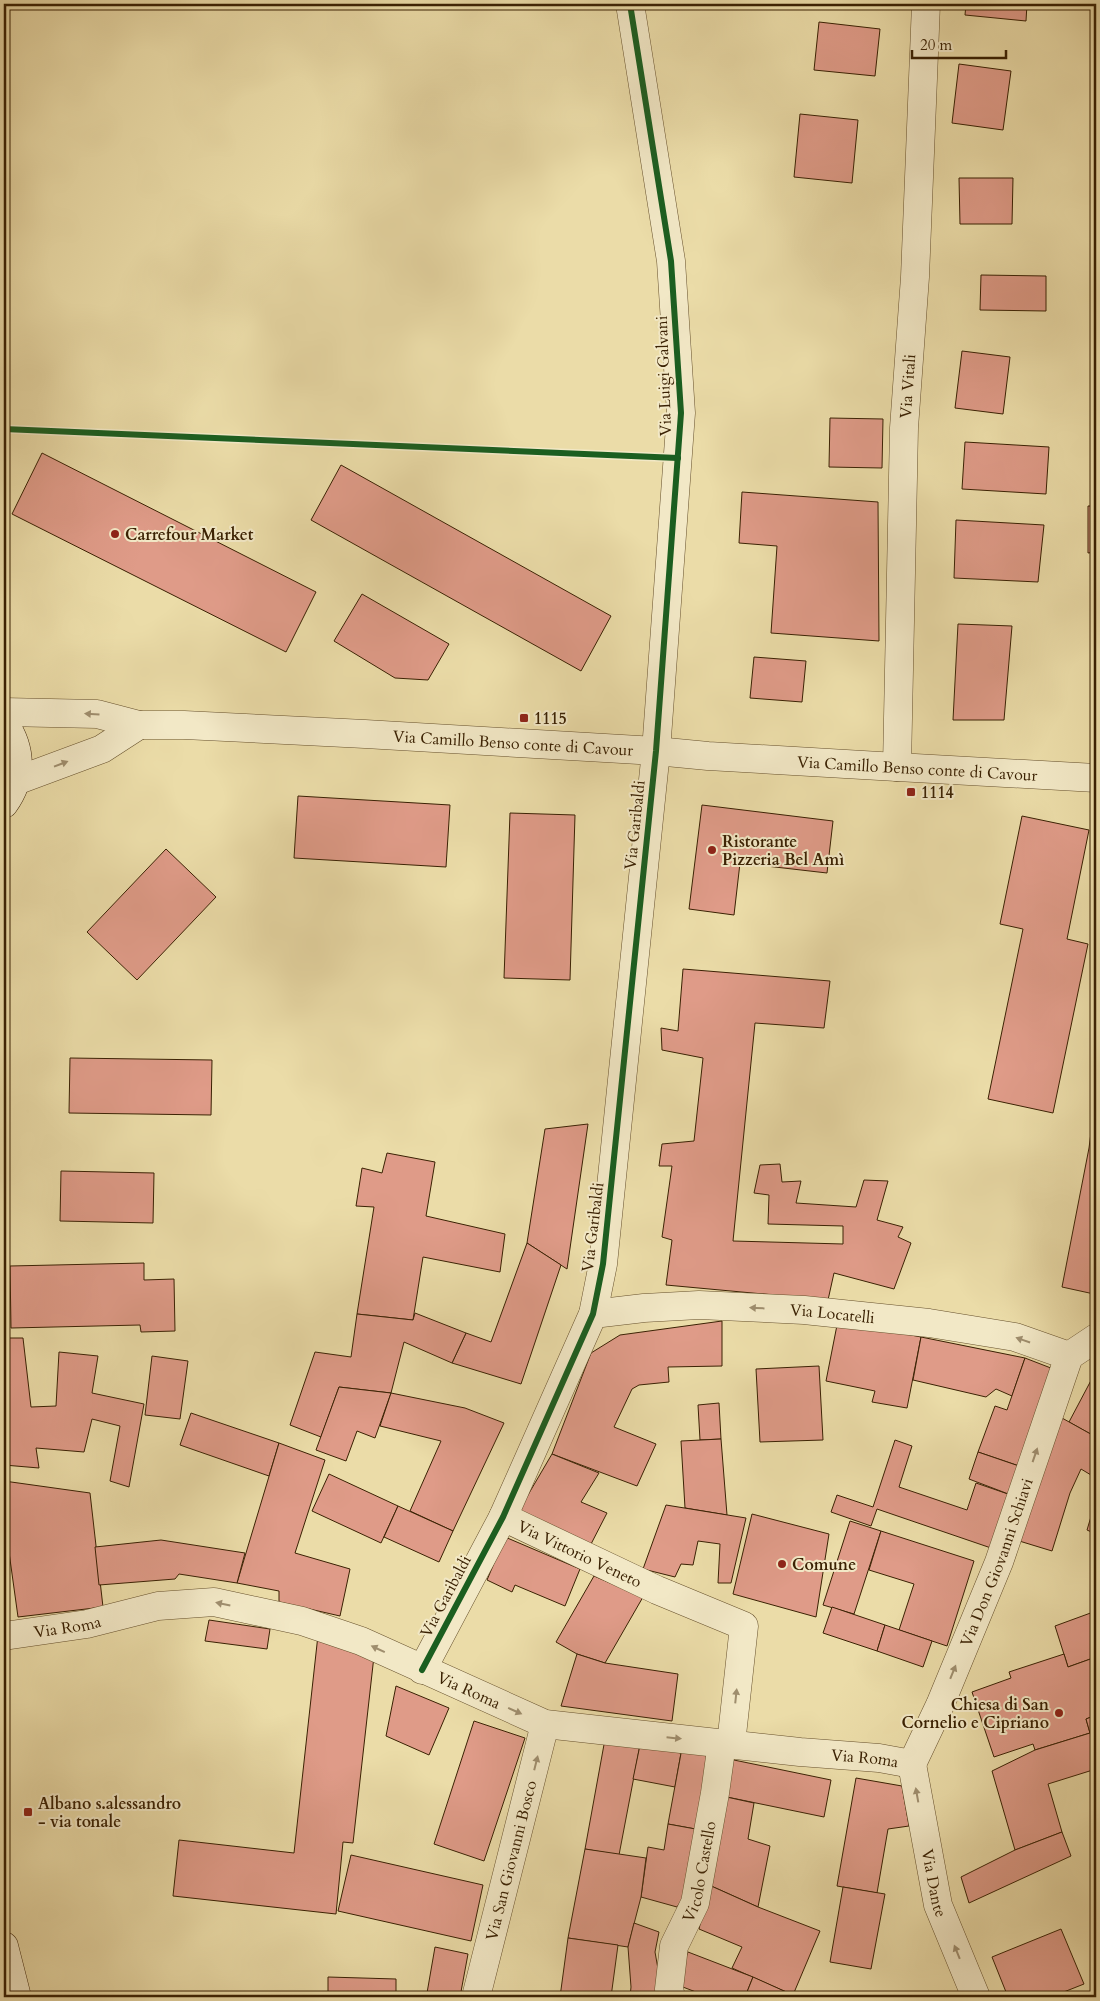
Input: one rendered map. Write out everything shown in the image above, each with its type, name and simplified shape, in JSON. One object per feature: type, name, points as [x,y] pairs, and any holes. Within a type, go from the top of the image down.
[{"type":"street","name":"Via Luigi Galvani","points":[[630,4],[671,262],[681,413],[656,751]]},
{"type":"street","name":"Via Vitali","points":[[897,768],[904,428],[915,277],[926,4]]},
{"type":"street","name":"Via Camillo Benso conte di Cavour","points":[[4,712],[97,714],[139,725],[184,725],[365,734],[656,751],[897,768],[1096,778]]},
{"type":"street","points":[[4,723],[12,734],[18,755],[18,772],[10,792]]},
{"type":"street","points":[[10,792],[102,748],[139,725]]},
{"type":"street","name":"Via Garibaldi","points":[[422,1670],[504,1517],[593,1314],[603,1264],[656,751]]},
{"type":"street","name":"Via Locatelli","points":[[593,1314],[644,1308],[699,1305],[804,1310],[928,1324],[1015,1337],[1069,1356]]},
{"type":"street","points":[[1069,1356],[1096,1338]]},
{"type":"street","name":"Via Don Giovanni Schiavi","points":[[912,1764],[940,1705],[998,1562],[1069,1356]]},
{"type":"street","name":"Via Vittorio Veneto","points":[[504,1517],[657,1590],[744,1626]]},
{"type":"street","name":"Via Roma","points":[[4,1636],[87,1624],[158,1606],[214,1602],[302,1621],[361,1641],[544,1724],[800,1752],[879,1758],[912,1764]]},
{"type":"street","name":"Vicolo Castello","points":[[671,1997],[669,1989],[674,1946],[695,1903],[715,1793],[727,1744],[744,1626]]},
{"type":"street","name":"Via San Giovanni Bosco","points":[[476,1997],[544,1724]]},
{"type":"street","name":"Via Dante","points":[[912,1764],[938,1905],[976,1997]]},
{"type":"street","points":[[4,1946],[17,1997]]},
{"type":"building","points":[[966,4],[1027,4],[1026,21],[965,15]]},
{"type":"building","points":[[819,22],[880,29],[875,76],[814,70]]},
{"type":"building","points":[[959,64],[1011,71],[1003,130],[952,123]]},
{"type":"building","points":[[800,114],[858,120],[852,183],[794,177]]},
{"type":"building","points":[[959,178],[1013,178],[1012,224],[960,224]]},
{"type":"building","points":[[981,275],[1046,276],[1046,311],[980,310]]},
{"type":"building","points":[[962,351],[1010,357],[1003,414],[955,408]]},
{"type":"building","points":[[830,418],[883,419],[882,468],[829,467]]},
{"type":"building","points":[[965,442],[1049,447],[1046,494],[962,489]]},
{"type":"building","points":[[42,453],[316,592],[286,652],[12,514]]},
{"type":"building","points":[[341,465],[611,616],[581,671],[311,520]]},
{"type":"building","points":[[742,492],[878,502],[879,641],[771,633],[777,546],[739,543]]},
{"type":"building","points":[[1088,506],[1096,506],[1096,552],[1088,553]]},
{"type":"building","points":[[956,520],[1044,525],[1038,582],[954,578]]},
{"type":"building","points":[[362,594],[449,644],[428,680],[395,678],[334,641]]},
{"type":"building","points":[[958,624],[1012,626],[1004,720],[953,720]]},
{"type":"building","points":[[754,657],[806,661],[802,702],[750,698]]},
{"type":"building","points":[[298,796],[450,805],[446,867],[294,858]]},
{"type":"building","points":[[702,805],[833,821],[827,873],[740,863],[734,915],[689,909]]},
{"type":"building","points":[[510,813],[575,815],[570,980],[504,978]]},
{"type":"building","points":[[1022,816],[1089,830],[1067,939],[1088,944],[1053,1113],[988,1099],[1023,929],[1000,924]]},
{"type":"building","points":[[166,849],[216,897],[137,980],[87,932]]},
{"type":"building","points":[[683,969],[830,981],[824,1028],[755,1023],[733,1241],[843,1244],[843,1226],[768,1224],[769,1195],[754,1193],[760,1165],[780,1164],[782,1182],[801,1181],[796,1203],[856,1207],[864,1180],[888,1181],[877,1220],[903,1227],[898,1237],[911,1243],[894,1289],[834,1273],[828,1300],[666,1285],[672,1240],[662,1237],[672,1166],[659,1166],[662,1144],[694,1141],[703,1058],[662,1050],[661,1028],[678,1031]]},
{"type":"building","points":[[70,1058],[212,1060],[211,1115],[69,1113]]},
{"type":"building","points":[[1093,1117],[1096,1117],[1096,1280],[1094,1294],[1062,1287],[1089,1148]]},
{"type":"building","points":[[588,1124],[567,1269],[527,1243],[545,1129]]},
{"type":"building","points":[[387,1153],[435,1162],[426,1216],[505,1234],[500,1272],[423,1257],[413,1320],[357,1314],[374,1207],[356,1206],[362,1168],[382,1173]]},
{"type":"building","points":[[61,1171],[154,1173],[153,1223],[60,1221]]},
{"type":"building","points":[[527,1243],[561,1265],[521,1384],[452,1363],[466,1333],[491,1342]]},
{"type":"building","points":[[144,1263],[144,1280],[174,1279],[175,1331],[141,1332],[140,1325],[11,1328],[10,1266]]},
{"type":"building","points":[[415,1313],[466,1333],[452,1363],[404,1342],[391,1393],[339,1387],[321,1437],[290,1425],[315,1352],[351,1357],[357,1314],[413,1320]]},
{"type":"building","points":[[838,1320],[921,1337],[907,1408],[872,1402],[875,1391],[826,1381]]},
{"type":"building","points":[[722,1321],[722,1366],[668,1367],[669,1382],[639,1385],[632,1389],[614,1427],[656,1444],[637,1486],[552,1454],[591,1353],[620,1335]]},
{"type":"building","points":[[921,1337],[1025,1358],[1012,1396],[996,1389],[986,1397],[913,1380]]},
{"type":"building","points":[[4,1338],[23,1338],[31,1407],[56,1406],[59,1352],[98,1356],[92,1393],[144,1404],[129,1487],[110,1481],[120,1426],[92,1419],[84,1452],[36,1448],[39,1468],[4,1465]]},
{"type":"building","points":[[152,1356],[188,1361],[180,1419],[145,1415]]},
{"type":"building","points":[[1025,1358],[1056,1370],[1022,1467],[978,1452],[995,1406],[1007,1410]]},
{"type":"building","points":[[819,1366],[823,1440],[760,1442],[756,1369]]},
{"type":"building","points":[[1096,1371],[1096,1437],[1069,1422]]},
{"type":"building","points":[[339,1387],[391,1393],[375,1438],[357,1431],[346,1461],[316,1450]]},
{"type":"building","points":[[391,1393],[465,1408],[504,1423],[453,1531],[410,1511],[441,1441],[380,1426]]},
{"type":"building","points":[[719,1403],[721,1439],[700,1440],[698,1405]]},
{"type":"building","points":[[191,1413],[279,1443],[269,1476],[180,1445]]},
{"type":"building","points":[[1062,1418],[1096,1437],[1096,1478],[1081,1469],[1070,1493],[1052,1551],[1016,1540]]},
{"type":"building","points":[[721,1439],[727,1515],[685,1508],[681,1441]]},
{"type":"building","points":[[895,1440],[912,1446],[899,1487],[967,1510],[976,1483],[1011,1495],[994,1549],[877,1509],[871,1526],[831,1512],[837,1495],[873,1507]]},
{"type":"building","points":[[279,1443],[325,1460],[295,1553],[350,1569],[340,1616],[279,1602],[279,1591],[237,1583]]},
{"type":"building","points":[[978,1452],[1022,1467],[1011,1495],[969,1479]]},
{"type":"building","points":[[552,1454],[599,1473],[581,1502],[607,1513],[590,1546],[515,1517]]},
{"type":"building","points":[[329,1474],[398,1506],[381,1543],[312,1511]]},
{"type":"building","points":[[4,1481],[90,1493],[103,1607],[18,1617],[4,1516]]},
{"type":"building","points":[[1096,1500],[1096,1534],[1087,1530]]},
{"type":"building","points":[[666,1505],[746,1518],[731,1583],[718,1583],[720,1544],[698,1541],[693,1565],[681,1564],[675,1577],[643,1569]]},
{"type":"building","points":[[398,1506],[453,1531],[439,1562],[384,1537]]},
{"type":"building","name":"Comune","points":[[752,1514],[829,1534],[816,1617],[733,1594]]},
{"type":"building","points":[[850,1521],[881,1531],[854,1614],[823,1605]]},
{"type":"building","points":[[881,1531],[974,1561],[947,1646],[899,1630],[914,1584],[869,1570]]},
{"type":"building","points":[[505,1537],[580,1569],[565,1606],[515,1585],[512,1592],[487,1580]]},
{"type":"building","points":[[161,1540],[245,1553],[237,1583],[179,1574],[175,1579],[99,1585],[95,1547]]},
{"type":"building","points":[[594,1576],[643,1597],[605,1663],[577,1654],[556,1642]]},
{"type":"building","points":[[832,1607],[885,1625],[877,1651],[823,1633]]},
{"type":"building","points":[[1096,1611],[1096,1657],[1068,1667],[1055,1626]]},
{"type":"building","points":[[209,1620],[270,1629],[267,1649],[205,1641]]},
{"type":"building","points":[[885,1625],[932,1641],[923,1667],[877,1651]]},
{"type":"building","points":[[318,1635],[374,1656],[353,1843],[343,1842],[336,1914],[173,1896],[179,1840],[294,1853]]},
{"type":"building","points":[[577,1654],[605,1663],[678,1674],[672,1721],[561,1706]]},
{"type":"building","points":[[1064,1654],[1068,1667],[1096,1657],[1096,1715],[1086,1719],[1090,1733],[1035,1750],[1033,1744],[994,1757],[972,1692],[1011,1678],[1009,1672]]},
{"type":"building","points":[[396,1686],[449,1708],[429,1755],[386,1736]]},
{"type":"building","points":[[1096,1715],[1096,1769],[1048,1784],[1062,1832],[1015,1850],[992,1771],[1035,1750],[1090,1733],[1086,1719]]},
{"type":"building","points":[[474,1721],[525,1738],[484,1861],[434,1844]]},
{"type":"building","points":[[605,1739],[640,1745],[619,1855],[585,1849]]},
{"type":"building","points":[[640,1745],[681,1753],[675,1787],[633,1779]]},
{"type":"building","points":[[682,1748],[716,1755],[701,1830],[668,1824]]},
{"type":"building","points":[[729,1759],[831,1780],[824,1817],[722,1796]]},
{"type":"building","points":[[856,1778],[902,1786],[909,1826],[888,1829],[877,1893],[837,1886]]},
{"type":"building","points":[[722,1796],[754,1803],[748,1839],[770,1846],[758,1907],[709,1885]]},
{"type":"building","points":[[668,1824],[701,1830],[694,1882],[677,1907],[641,1897],[648,1847],[664,1850]]},
{"type":"building","points":[[1062,1832],[1071,1856],[969,1903],[961,1877],[1015,1850]]},
{"type":"building","points":[[585,1849],[646,1858],[641,1897],[628,1947],[568,1938]]},
{"type":"building","points":[[351,1855],[483,1885],[471,1941],[338,1911]]},
{"type":"building","points":[[709,1885],[758,1907],[820,1931],[793,1995],[732,1968],[742,1947],[699,1929]]},
{"type":"building","points":[[843,1887],[885,1894],[871,1969],[830,1962]]},
{"type":"building","points":[[634,1923],[659,1932],[655,1952],[663,1997],[630,1997],[628,1947]]},
{"type":"building","points":[[1061,1929],[1084,1984],[1051,1997],[1008,1997],[992,1957]]},
{"type":"building","points":[[568,1938],[618,1945],[611,1997],[560,1997]]},
{"type":"building","points":[[435,1947],[468,1954],[460,1997],[427,1993]]},
{"type":"building","points":[[688,1952],[753,1977],[745,1997],[709,1997],[675,1984]]},
{"type":"building","points":[[328,1977],[396,1979],[396,1997],[328,1997]]},
{"type":"building","points":[[753,1977],[793,1995],[801,1997],[745,1997]]},
{"type":"cycle path","points":[[422,1670],[503,1517],[593,1314],[603,1264],[656,751],[681,413],[671,261],[630,4]]},
{"type":"cycle path","points":[[4,429],[678,458]]},
{"type":"place","name":"Carrefour Market","points":[[115,534]]},
{"type":"place","name":"1115","points":[[524,718]]},
{"type":"place","name":"1114","points":[[911,792]]},
{"type":"place","name":"Ristorante Pizzeria Bel Amì","points":[[712,850]]},
{"type":"place","name":"Comune","points":[[782,1564]]},
{"type":"place","name":"Chiesa di San Cornelio e Cipriano","points":[[1059,1713]]},
{"type":"place","name":"Albano s.alessandro - via tonale","points":[[28,1812]]}]
